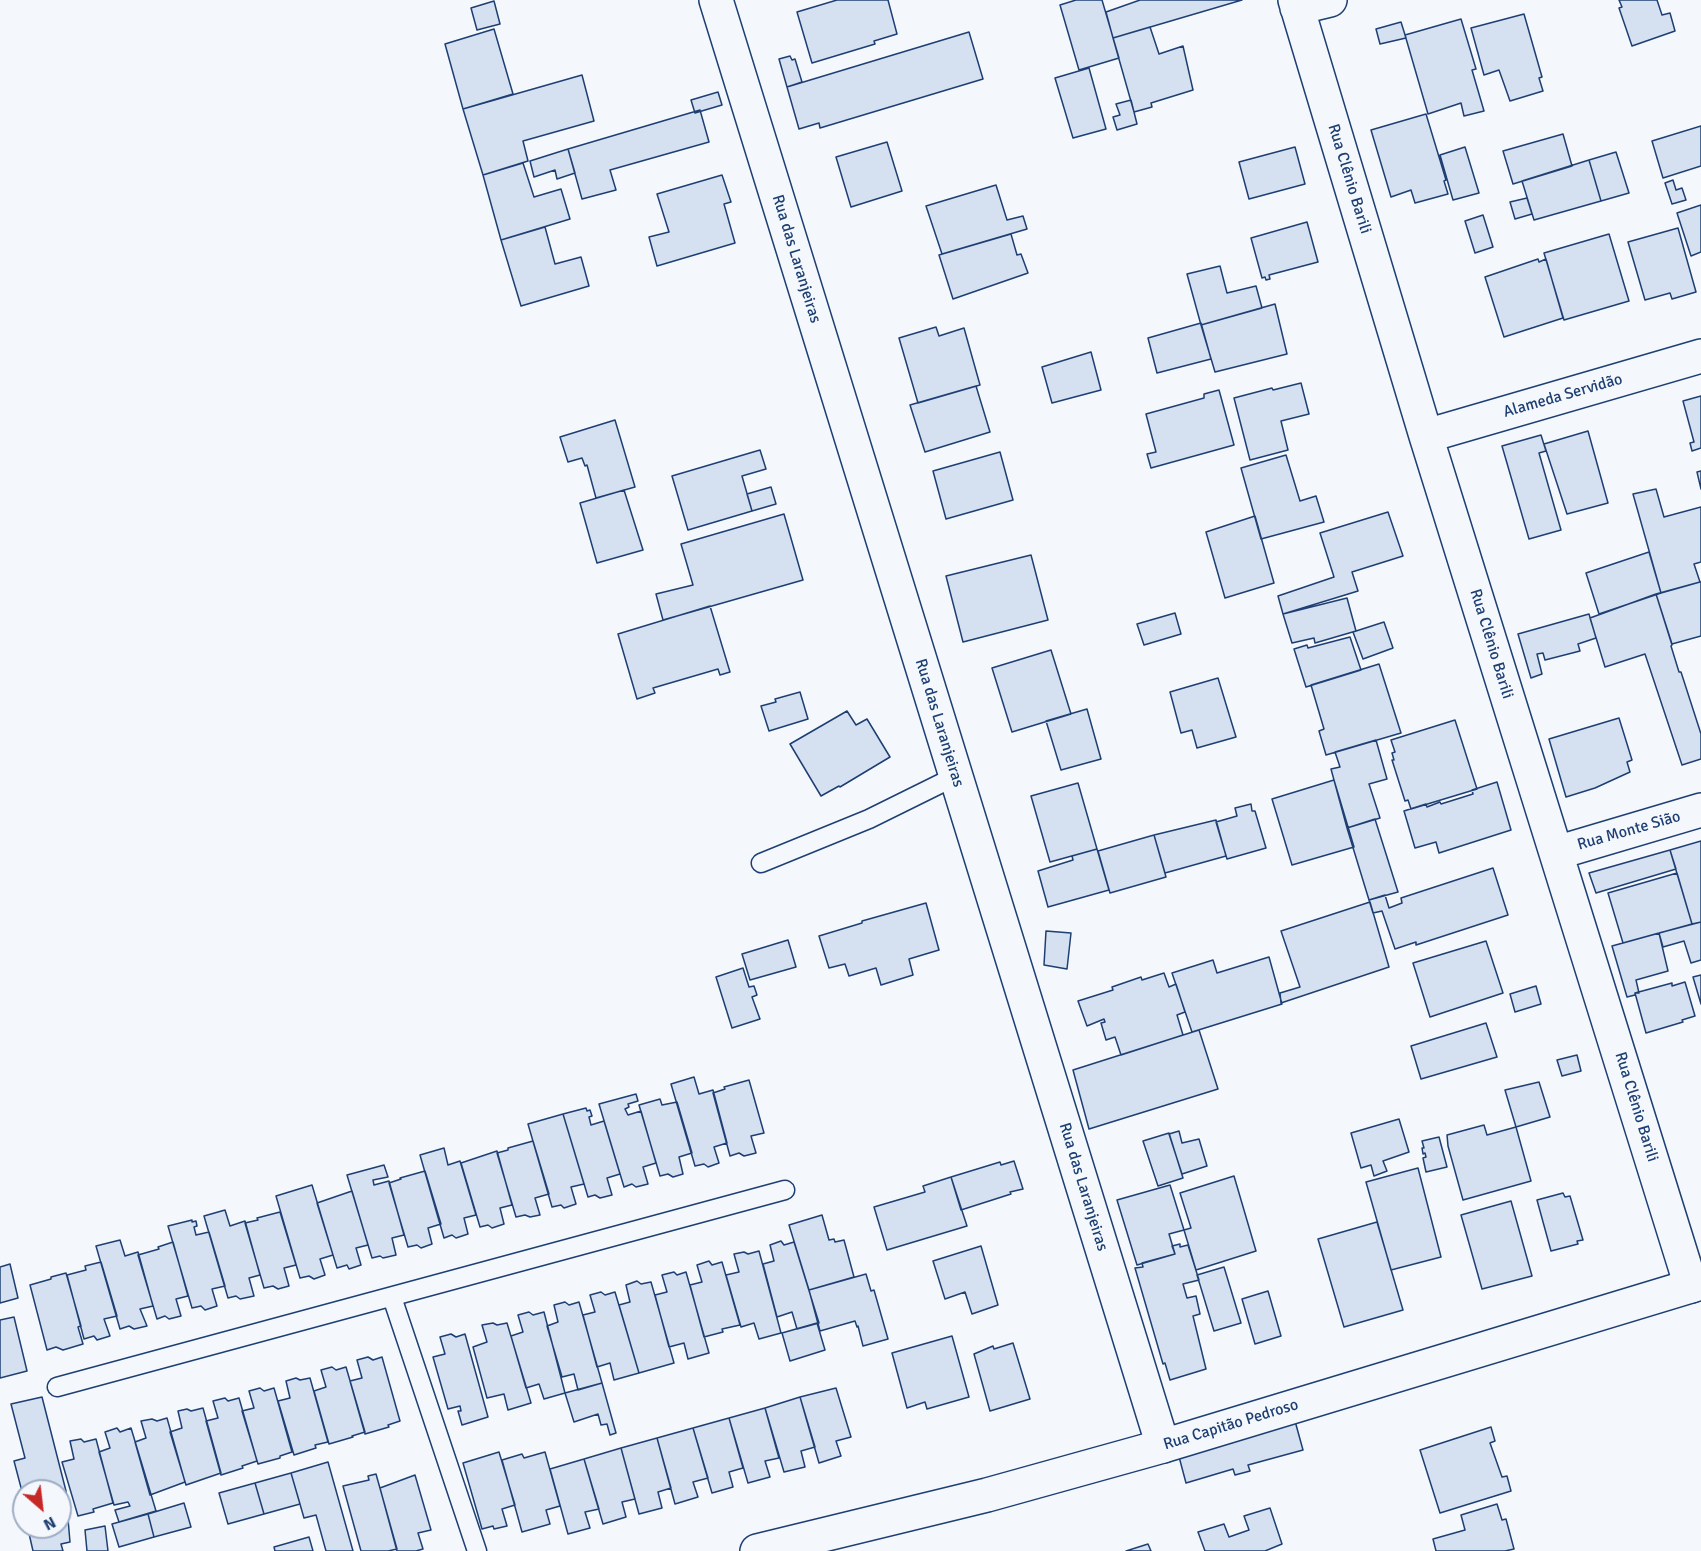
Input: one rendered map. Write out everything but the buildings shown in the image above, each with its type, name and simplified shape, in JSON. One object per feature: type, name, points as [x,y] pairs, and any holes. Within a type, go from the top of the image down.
[{"type":"street","name":"Rua das Laranjeiras","points":[[716,0],[1163,1446]]},
{"type":"street","points":[[1296,4],[1330,0]]},
{"type":"street","name":"Rua Clênio Barili","points":[[1296,4],[1426,436],[1556,853],[1696,1284]]},
{"type":"street","name":"Alameda Servidão","points":[[1426,436],[1701,356]]},
{"type":"street","name":"Rua Monte Sião","points":[[1556,853],[1701,810]]},
{"type":"street","name":"Rua Capitão Pedroso","points":[[757,1551],[987,1495],[1163,1446],[1696,1284]]},
{"type":"lane","points":[[761,863],[868,819],[956,776]]},
{"type":"lane","points":[[57,1388],[785,1190]]},
{"type":"lane","points":[[392,1297],[477,1551]]}]
